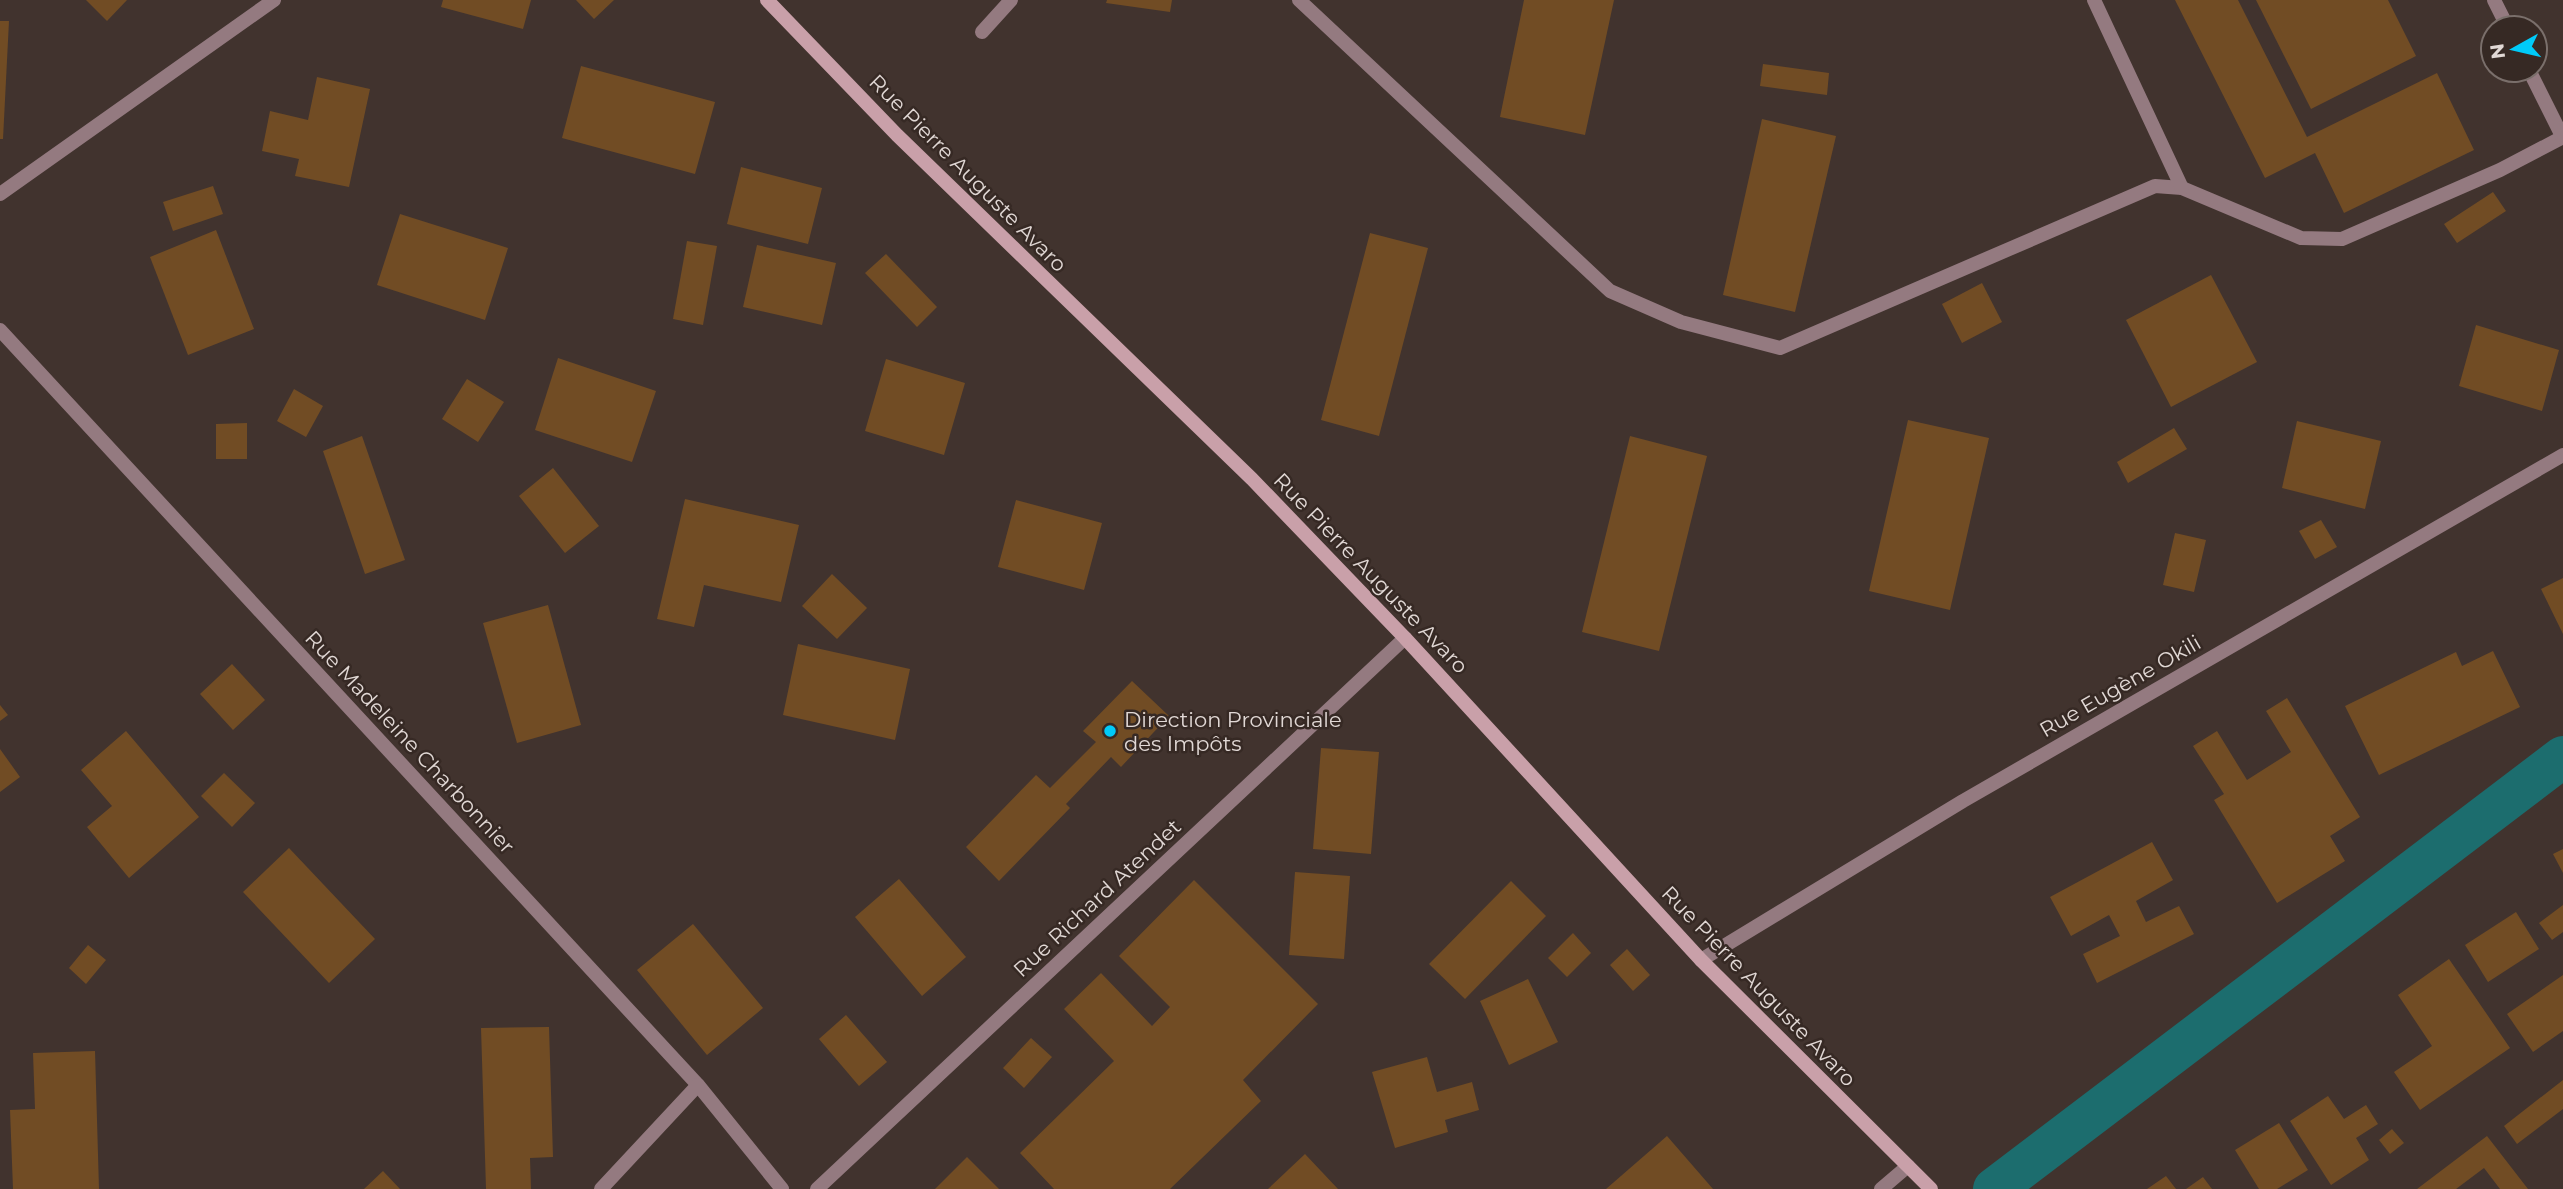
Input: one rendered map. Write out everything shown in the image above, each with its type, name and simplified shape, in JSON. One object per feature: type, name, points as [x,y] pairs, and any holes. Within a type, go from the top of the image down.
[{"type":"street","points":[[0,194],[274,0]]},
{"type":"street","name":"Rue Pierre Auguste Avaro","points":[[767,0],[897,135],[1252,479],[1405,638],[1701,960],[1931,1189]]},
{"type":"street","points":[[982,32],[1011,0]]},
{"type":"street","points":[[1299,0],[1610,291],[1681,322],[1780,348],[2155,186],[2182,188],[2301,238],[2343,239],[2500,170],[2563,138],[2536,84]]},
{"type":"street","points":[[2094,0],[2182,188]]},
{"type":"street","name":"Rue Madeleine Charbonnier","points":[[0,330],[698,1085],[782,1189]]},
{"type":"street","name":"Rue Eugène Okili","points":[[1701,960],[1964,801],[2563,455]]},
{"type":"street","name":"Rue Richard Atendet","points":[[817,1189],[1405,638]]},
{"type":"street","points":[[601,1189],[698,1085]]},
{"type":"street","points":[[1881,1189],[1908,1166]]},
{"type":"building","points":[[86,0],[127,0],[107,21]]},
{"type":"building","points":[[443,0],[531,0],[523,29],[441,7]]},
{"type":"building","points":[[576,0],[614,0],[594,19]]},
{"type":"building","points":[[1107,0],[1172,0],[1170,12],[1106,3]]},
{"type":"building","points":[[1524,0],[1614,0],[1585,135],[1500,117]]},
{"type":"building","points":[[2175,0],[2238,0],[2307,137],[2437,73],[2474,150],[2344,213],[2315,153],[2265,178]]},
{"type":"building","points":[[2256,0],[2388,0],[2416,56],[2311,109]]},
{"type":"building","points":[[0,21],[9,21],[3,139],[0,139]]},
{"type":"building","points":[[1763,64],[1829,73],[1827,95],[1760,86]]},
{"type":"building","points":[[581,66],[715,102],[695,174],[562,138]]},
{"type":"building","points":[[317,77],[370,89],[349,187],[295,176],[299,159],[262,151],[270,111],[308,120]]},
{"type":"building","points":[[1762,119],[1836,136],[1795,312],[1723,295]]},
{"type":"building","points":[[741,167],[822,188],[808,244],[727,224]]},
{"type":"building","points":[[213,186],[223,214],[173,231],[163,202]]},
{"type":"building","points":[[2493,192],[2506,211],[2457,243],[2444,224]]},
{"type":"building","points":[[400,214],[508,248],[485,320],[377,285]]},
{"type":"building","points":[[216,230],[254,329],[188,355],[150,257]]},
{"type":"building","points":[[1370,233],[1428,248],[1379,436],[1321,420]]},
{"type":"building","points":[[687,241],[717,246],[703,325],[673,319]]},
{"type":"building","points":[[757,245],[836,263],[822,325],[743,307]]},
{"type":"building","points":[[886,254],[937,307],[917,327],[865,273]]},
{"type":"building","points":[[2211,275],[2257,362],[2171,407],[2126,320]]},
{"type":"building","points":[[1982,283],[2002,322],[1962,343],[1942,304]]},
{"type":"building","points":[[2476,325],[2559,350],[2542,411],[2459,386]]},
{"type":"building","points":[[558,358],[656,391],[632,462],[535,430]]},
{"type":"building","points":[[886,359],[965,383],[944,455],[865,431]]},
{"type":"building","points":[[467,379],[504,402],[478,442],[442,419]]},
{"type":"building","points":[[294,389],[323,406],[306,437],[277,421]]},
{"type":"building","points":[[1908,420],[1989,438],[1950,610],[1869,591]]},
{"type":"building","points":[[2297,421],[2381,441],[2365,509],[2282,488]]},
{"type":"building","points":[[247,423],[247,459],[216,459],[216,424]]},
{"type":"building","points":[[2174,428],[2187,449],[2128,483],[2117,462]]},
{"type":"building","points":[[362,436],[405,560],[365,574],[323,451]]},
{"type":"building","points":[[1630,436],[1707,456],[1659,651],[1582,632]]},
{"type":"building","points":[[553,468],[599,526],[565,553],[519,496]]},
{"type":"building","points":[[685,499],[799,525],[781,602],[704,585],[694,627],[657,619]]},
{"type":"building","points":[[1016,500],[1102,523],[1084,590],[998,567]]},
{"type":"building","points":[[2321,520],[2337,547],[2315,559],[2299,531]]},
{"type":"building","points":[[2175,533],[2206,540],[2194,592],[2163,585]]},
{"type":"building","points":[[832,574],[867,608],[837,639],[802,606]]},
{"type":"building","points":[[2563,578],[2563,634],[2541,589]]},
{"type":"building","points":[[548,605],[581,725],[517,743],[483,623]]},
{"type":"building","points":[[798,644],[910,669],[895,740],[783,715]]},
{"type":"building","points":[[2493,651],[2520,707],[2379,775],[2345,706],[2456,652],[2462,666]]},
{"type":"building","points":[[232,664],[265,700],[233,730],[200,694]]},
{"type":"building","points":[[1132,681],[1169,716],[1121,767],[1111,757],[1066,804],[1070,808],[999,881],[966,847],[1036,775],[1050,788],[1096,742],[1083,731]]},
{"type":"building","points":[[2287,698],[2360,817],[2330,836],[2345,861],[2277,903],[2214,800],[2224,794],[2193,746],[2217,731],[2247,780],[2291,752],[2266,711]]},
{"type":"building","points":[[0,705],[8,715],[0,721]]},
{"type":"building","points":[[126,731],[199,817],[129,878],[87,827],[112,806],[81,770]]},
{"type":"building","points":[[1321,748],[1379,752],[1371,854],[1313,849]]},
{"type":"building","points":[[0,749],[20,777],[0,792]]},
{"type":"building","points":[[224,773],[255,803],[232,827],[201,796]]},
{"type":"building","points":[[2152,842],[2173,880],[2136,901],[2146,922],[2179,906],[2194,934],[2097,983],[2083,954],[2120,936],[2109,915],[2071,936],[2050,897]]},
{"type":"building","points":[[289,848],[375,939],[329,983],[243,892]]},
{"type":"building","points":[[2563,849],[2563,873],[2553,854]]},
{"type":"building","points":[[1295,872],[1350,876],[1344,959],[1289,955]]},
{"type":"building","points":[[899,879],[966,957],[922,996],[855,917]]},
{"type":"building","points":[[1194,880],[1318,1004],[1243,1080],[1261,1101],[1170,1189],[1054,1189],[1020,1153],[1114,1061],[1064,1009],[1101,973],[1152,1026],[1170,1007],[1119,956]]},
{"type":"building","points":[[1511,881],[1546,916],[1465,999],[1429,964]]},
{"type":"building","points":[[2563,905],[2563,932],[2552,940],[2539,923]]},
{"type":"building","points":[[2516,912],[2539,949],[2488,982],[2465,945]]},
{"type":"building","points":[[693,924],[763,1008],[707,1055],[637,970]]},
{"type":"building","points":[[1573,933],[1591,953],[1567,977],[1548,958]]},
{"type":"building","points":[[88,945],[106,960],[86,984],[69,968]]},
{"type":"building","points":[[1627,949],[1650,975],[1633,991],[1610,965]]},
{"type":"building","points":[[2449,959],[2510,1048],[2420,1110],[2394,1072],[2432,1046],[2398,995]]},
{"type":"building","points":[[2563,975],[2563,1031],[2533,1052],[2507,1014]]},
{"type":"building","points":[[1528,979],[1558,1042],[1509,1065],[1480,1001]]},
{"type":"building","points":[[846,1015],[887,1062],[859,1086],[819,1039]]},
{"type":"building","points":[[549,1027],[553,1157],[530,1158],[531,1189],[486,1189],[481,1028]]},
{"type":"building","points":[[1031,1038],[1052,1057],[1024,1088],[1003,1068]]},
{"type":"building","points":[[95,1051],[99,1189],[13,1189],[10,1110],[35,1109],[33,1053]]},
{"type":"building","points":[[1427,1057],[1437,1092],[1472,1082],[1479,1110],[1445,1120],[1448,1132],[1395,1148],[1372,1072]]},
{"type":"building","points":[[2563,1080],[2563,1109],[2517,1144],[2504,1126]]},
{"type":"building","points":[[2328,1096],[2344,1119],[2366,1105],[2378,1124],[2356,1138],[2369,1160],[2331,1185],[2290,1121]]},
{"type":"building","points":[[2279,1123],[2308,1170],[2277,1189],[2259,1189],[2235,1150]]},
{"type":"building","points":[[2392,1129],[2404,1143],[2390,1154],[2379,1140]]},
{"type":"building","points":[[1667,1136],[1713,1189],[1606,1189]]},
{"type":"building","points":[[2487,1136],[2528,1189],[2500,1189],[2484,1168],[2456,1189],[2417,1189]]},
{"type":"building","points":[[1305,1154],[1338,1189],[1268,1189]]},
{"type":"building","points":[[967,1157],[999,1189],[935,1189]]},
{"type":"building","points":[[383,1171],[400,1189],[364,1189]]},
{"type":"building","points":[[2166,1176],[2176,1189],[2147,1189]]},
{"type":"building","points":[[2203,1177],[2212,1189],[2186,1189]]},
{"type":"waterway","points":[[1994,1189],[2563,757]]},
{"type":"place","name":"Direction Provinciale des Impôts","points":[[1110,731]]}]
